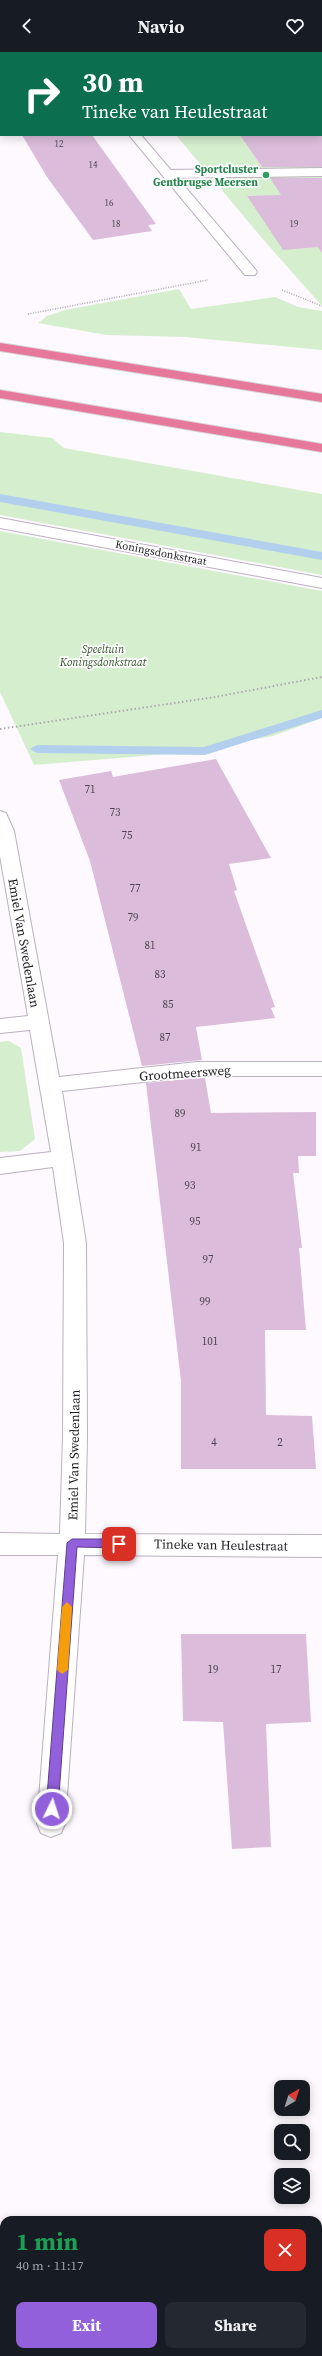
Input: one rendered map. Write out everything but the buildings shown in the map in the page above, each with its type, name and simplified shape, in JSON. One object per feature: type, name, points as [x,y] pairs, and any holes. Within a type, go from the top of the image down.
[{"type":"highway","points":[[0,347],[322,398]]},
{"type":"highway","points":[[0,394],[322,448]]},
{"type":"street","points":[[136,136],[250,272]]},
{"type":"street","points":[[167,174],[322,172]]},
{"type":"street","name":"Koningsdonkstraat","points":[[0,523],[322,583]]},
{"type":"street","name":"Emiel Van Swedenlaan","points":[[0,817],[5,831],[49,1086],[63,1158],[75,1243],[76,1437],[72,1543],[51,1824]]},
{"type":"street","name":"Emiel Van Swedenlaan","points":[[0,1026],[38,1022]]},
{"type":"street","name":"Grootmeersweg","points":[[49,1086],[197,1069],[322,1069]]},
{"type":"street","points":[[0,1166],[63,1158]]},
{"type":"street","name":"Tineke van Heulestraat","points":[[0,1544],[72,1543],[322,1546]]},
{"type":"path","points":[[23,315],[250,272],[285,292],[322,306]]},
{"type":"path","points":[[0,729],[215,697],[322,678]]},
{"type":"green space","name":"Sportcluster Gentbrugse Meersen","points":[[177,136],[322,136],[322,306],[261,237]]},
{"type":"green space","points":[[179,289],[191,309],[275,297],[298,307],[322,311],[322,350],[185,337],[107,335],[38,323],[47,316],[65,310]]},
{"type":"green space","points":[[0,432],[52,438],[64,448],[322,494],[322,575],[0,515]]},
{"type":"green space","name":"Speeltuin Koningsdonkstraat","points":[[0,531],[322,591],[322,718],[273,736],[179,753],[34,765],[0,692]]},
{"type":"green space","points":[[9,1041],[21,1048],[35,1139],[20,1151],[0,1152],[0,1042]]},
{"type":"waterway","points":[[0,498],[322,556]]},
{"type":"waterway","points":[[37,749],[205,751],[322,714]]},
{"type":"slow traffic","points":[[62,1670],[67,1607]]},
{"type":"place","name":"Sportcluster Gentbrugse Meersen","points":[[266,175]]},
{"type":"route","points":[[52,1809],[72,1543],[119,1544]]}]
